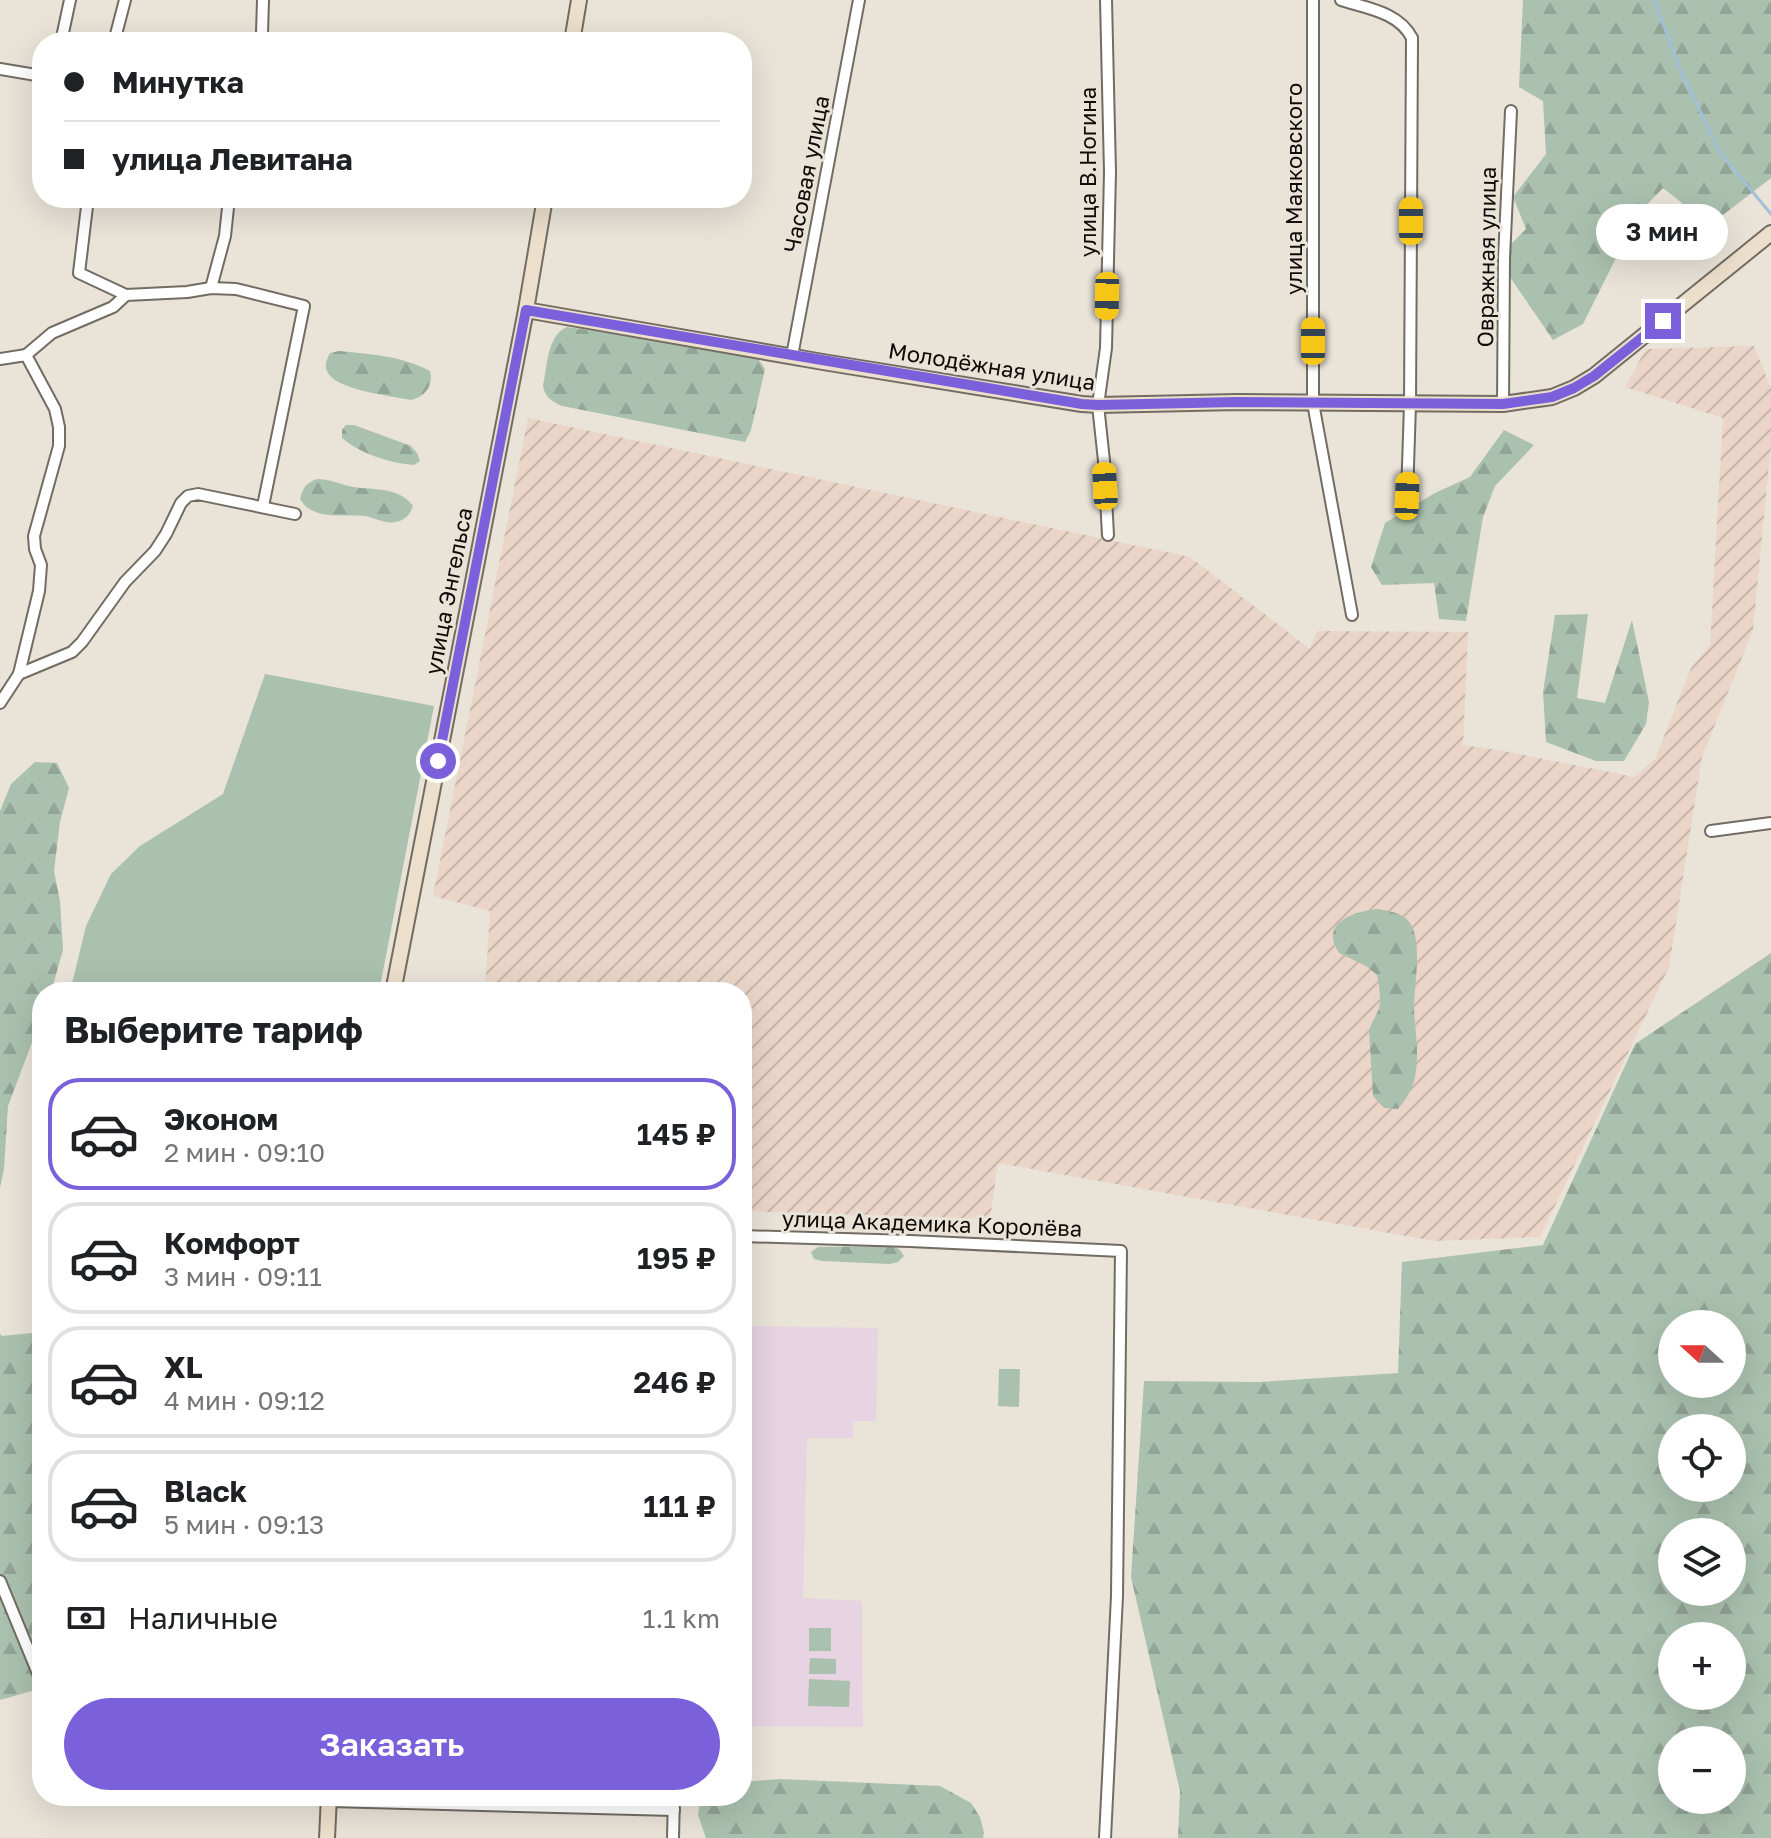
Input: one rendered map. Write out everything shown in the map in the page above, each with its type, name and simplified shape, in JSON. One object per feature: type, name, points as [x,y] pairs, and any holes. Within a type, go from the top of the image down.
[{"type":"main road","points":[[574,32],[579,0]]},
{"type":"main road","name":"улица Энгельса","points":[[395,982],[543,208]]},
{"type":"main road","name":"Молодёжная улица","points":[[526,310],[1082,404],[1503,404],[1552,397],[1594,376],[1771,233]]},
{"type":"main road","points":[[327,1838],[329,1806]]},
{"type":"street","points":[[63,32],[70,0]]},
{"type":"street","points":[[117,32],[125,0]]},
{"type":"street","points":[[262,32],[263,0]]},
{"type":"street","name":"Часовая улица","points":[[792,356],[859,0]]},
{"type":"street","name":"улица В.Ногина","points":[[1106,0],[1110,185],[1106,348],[1098,405],[1108,535]]},
{"type":"street","name":"улица Маяковского","points":[[1313,0],[1313,403],[1352,615]]},
{"type":"street","points":[[1341,0],[1392,17],[1403,24],[1412,38],[1407,496]]},
{"type":"street","points":[[0,69],[32,74]]},
{"type":"street","name":"Овражная улица","points":[[1503,404],[1504,258],[1511,111]]},
{"type":"street","points":[[87,208],[79,273],[126,295],[236,289],[304,306],[263,506]]},
{"type":"street","points":[[211,288],[225,236],[228,208]]},
{"type":"street","points":[[0,359],[26,355],[52,333],[113,307],[126,295]]},
{"type":"street","points":[[0,703],[19,674],[39,591],[41,565],[34,536],[59,446],[55,409],[26,355]]},
{"type":"street","points":[[19,674],[72,652],[82,642],[125,582],[155,551],[181,503],[188,496],[198,494],[295,514]]},
{"type":"street","points":[[1711,831],[1771,823]]},
{"type":"street","name":"улица Академика Королёва","points":[[752,1236],[1121,1251],[1117,1596],[1105,1838]]},
{"type":"street","points":[[0,1581],[32,1659]]},
{"type":"street","points":[[559,1806],[674,1810]]},
{"type":"street","points":[[673,1838],[674,1806]]},
{"type":"shaded area","points":[[1754,346],[1771,388],[1771,444],[1753,630],[1702,757],[1669,967],[1540,1237],[1434,1241],[998,1163],[990,1219],[752,1211],[752,982],[486,982],[490,911],[433,896],[528,418],[1190,557],[1310,649],[1317,631],[1468,632],[1463,745],[1634,777],[1655,759],[1691,668],[1710,645],[1723,418],[1625,387],[1646,349]]},
{"type":"shaded area","points":[[752,1326],[878,1328],[876,1421],[853,1421],[853,1438],[807,1438],[803,1598],[862,1601],[863,1727],[752,1726]]},
{"type":"green space","points":[[1523,0],[1771,0],[1771,178],[1710,225],[1663,188],[1638,214],[1583,324],[1553,340],[1497,258],[1526,229],[1513,197],[1546,154],[1543,101],[1519,87]]},
{"type":"green space","points":[[567,327],[750,353],[757,357],[765,369],[751,430],[745,442],[562,406],[552,401],[543,386],[547,362],[555,337]]},
{"type":"green space","points":[[339,351],[386,356],[419,366],[430,371],[429,386],[411,400],[340,383],[326,369],[330,353]]},
{"type":"green space","points":[[346,425],[354,425],[411,446],[420,461],[414,465],[405,464],[367,453],[342,438]]},
{"type":"green space","points":[[1504,430],[1534,445],[1495,486],[1483,517],[1466,621],[1439,619],[1434,583],[1382,585],[1371,567],[1385,523],[1435,493],[1470,477]]},
{"type":"green space","points":[[317,479],[392,492],[407,499],[413,506],[405,518],[392,522],[365,516],[320,514],[300,499],[306,486]]},
{"type":"green space","points":[[1588,614],[1577,698],[1605,703],[1632,620],[1649,702],[1646,724],[1624,761],[1596,761],[1546,742],[1543,692],[1555,615]]},
{"type":"green space","points":[[265,674],[434,706],[381,982],[72,982],[86,926],[111,874],[140,846],[223,794]]},
{"type":"green space","points":[[35,762],[57,763],[69,788],[60,822],[54,871],[60,901],[63,950],[54,982],[32,982],[32,1042],[8,1106],[0,1188],[0,811],[11,784]]},
{"type":"green space","points":[[1377,909],[1407,919],[1416,942],[1416,1071],[1410,1092],[1398,1109],[1384,1108],[1373,1096],[1369,1031],[1379,1007],[1377,975],[1339,953],[1333,939],[1335,928],[1344,919]]},
{"type":"green space","points":[[1771,953],[1771,1838],[1178,1838],[1180,1791],[1131,1577],[1144,1381],[1259,1382],[1398,1373],[1402,1262],[1543,1245],[1635,1044]]},
{"type":"green space","points":[[892,1246],[904,1256],[890,1264],[822,1261],[814,1259],[811,1252],[818,1247]]},
{"type":"green space","points":[[32,1333],[32,1691],[0,1700],[0,1334]]},
{"type":"green space","points":[[999,1369],[1020,1369],[1019,1407],[998,1406]]},
{"type":"green space","points":[[809,1628],[831,1628],[831,1651],[809,1651]]},
{"type":"green space","points":[[810,1658],[836,1659],[836,1674],[809,1674]]},
{"type":"green space","points":[[809,1679],[850,1681],[849,1707],[808,1706]]},
{"type":"green space","points":[[780,1779],[940,1786],[971,1803],[980,1817],[983,1838],[706,1838],[698,1815],[699,1806],[752,1806],[752,1781]]},
{"type":"waterway","points":[[1654,0],[1681,71],[1719,151],[1771,214]]},
{"type":"route","points":[[438,761],[526,310],[823,362],[1098,405],[1237,402],[1503,404],[1552,397],[1594,376],[1663,321]]}]
